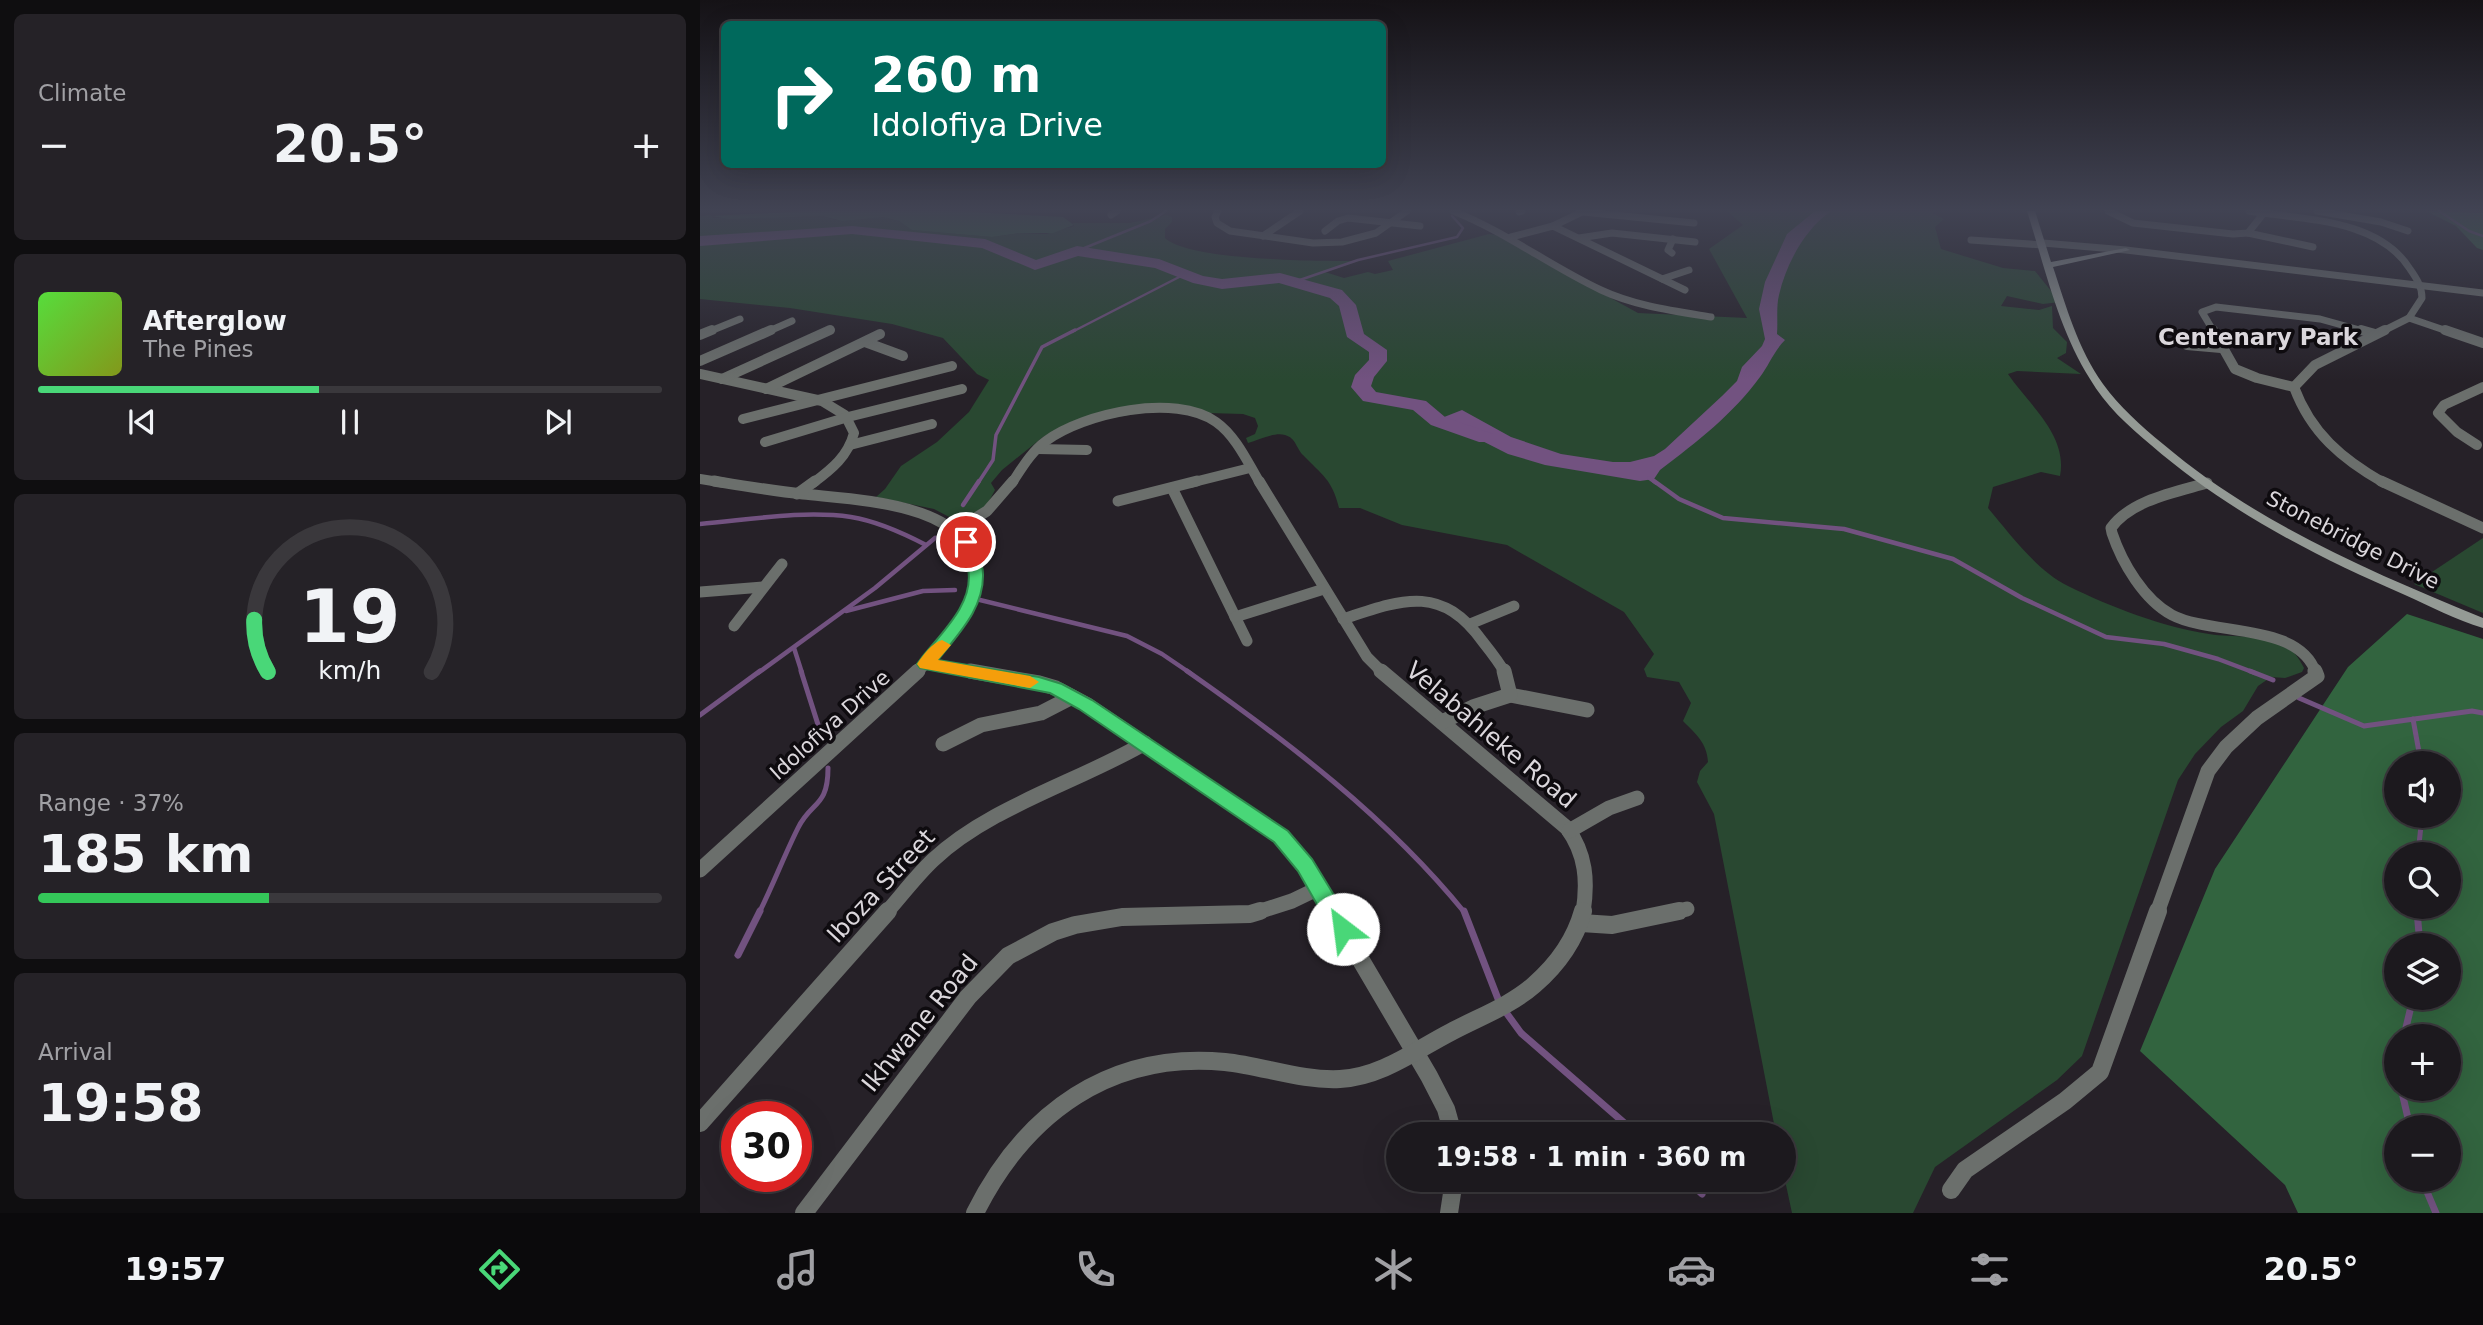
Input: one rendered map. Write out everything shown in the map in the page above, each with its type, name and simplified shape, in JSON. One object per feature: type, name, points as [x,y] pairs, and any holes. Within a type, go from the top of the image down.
[{"type":"street","points":[[1565,268],[1612,294],[1661,309],[1711,317]]},
{"type":"street","points":[[1639,268],[1685,290]]},
{"type":"street","name":"Stonebridge Drive","points":[[2050,268],[2077,345],[2099,387],[2148,438],[2207,483],[2322,551],[2483,623]]},
{"type":"street","points":[[2274,268],[2483,293]]},
{"type":"street","points":[[2294,387],[2315,365],[2418,311],[2423,301],[2421,285],[2409,268]]},
{"type":"street","points":[[1662,279],[1689,270]]},
{"type":"street","points":[[2288,304],[2294,316]]},
{"type":"street","points":[[2294,387],[2244,374],[2235,369],[2202,312],[2208,307],[2294,316],[2335,322],[2375,334]]},
{"type":"street","points":[[2409,318],[2483,343]]},
{"type":"street","points":[[700,335],[740,319]]},
{"type":"street","points":[[700,361],[792,321]]},
{"type":"street","points":[[722,379],[830,330]]},
{"type":"street","points":[[766,388],[880,334]]},
{"type":"street","points":[[2215,338],[2186,340],[2221,348]]},
{"type":"street","points":[[865,342],[903,356]]},
{"type":"street","points":[[743,419],[952,366]]},
{"type":"street","points":[[700,374],[815,400],[833,406],[848,417],[854,433],[850,445],[834,466],[797,494]]},
{"type":"street","points":[[2294,387],[2313,427],[2348,459],[2404,493],[2483,528]]},
{"type":"street","points":[[2477,445],[2456,432],[2438,413],[2444,405],[2483,387]]},
{"type":"street","points":[[765,442],[848,417],[962,389]]},
{"type":"street","name":"Velabahleke Road","points":[[956,530],[998,502],[1029,457],[1060,432],[1094,419],[1133,411],[1179,410],[1206,416],[1223,427],[1356,643],[1373,664],[1546,808],[1569,831],[1578,849],[1584,872],[1585,898],[1581,923],[1572,943],[1556,964],[1532,987],[1370,1073],[1332,1080],[1206,1060],[1155,1063],[1127,1070],[1094,1085],[1065,1103],[1035,1127],[1010,1154],[975,1213]]},
{"type":"street","points":[[850,445],[932,424]]},
{"type":"street","points":[[1038,449],[1087,450]]},
{"type":"street","points":[[1118,501],[1250,468]]},
{"type":"street","points":[[700,479],[923,513],[956,530]]},
{"type":"street","points":[[1951,1190],[1965,1170],[2065,1101],[2100,1072],[2208,771],[2226,747],[2257,718],[2317,676],[2311,658],[2280,640],[2182,620],[2153,602],[2143,590],[2113,537],[2112,524],[2135,508],[2207,483]]},
{"type":"street","points":[[1172,488],[1247,641]]},
{"type":"street","name":"Idolofiya Drive","points":[[700,870],[926,664],[967,611],[974,590],[976,571],[973,555],[956,530]]},
{"type":"street","points":[[734,626],[782,564]]},
{"type":"street","points":[[700,592],[764,587]]},
{"type":"street","points":[[1235,617],[1324,589]]},
{"type":"street","points":[[1343,619],[1392,604],[1419,601],[1447,607],[1469,624],[1502,666],[1510,685],[1510,695]]},
{"type":"street","points":[[1469,624],[1514,606]]},
{"type":"street","points":[[926,664],[1039,683],[1072,696],[1281,836],[1299,857],[1319,888],[1446,1109],[1450,1122]]},
{"type":"street","points":[[1442,722],[1473,707],[1510,695],[1587,710]]},
{"type":"street","points":[[943,744],[981,725],[1041,713],[1072,696]]},
{"type":"street","name":"Iboza Street","points":[[700,1122],[933,860],[953,844],[993,820],[1145,743]]},
{"type":"street","points":[[1569,831],[1609,808],[1637,798]]},
{"type":"street","name":"Ikhwane Road","points":[[804,1213],[968,997],[1008,956],[1053,932],[1099,920],[1250,914],[1292,901],[1319,888]]},
{"type":"street","points":[[1581,923],[1612,925],[1687,909]]},
{"type":"street","points":[[1449,1213],[1452,1192]]},
{"type":"green space","points":[[700,268],[1339,268],[1325,272],[1344,278],[1393,270],[1392,268],[1555,268],[1638,313],[1747,318],[1719,268],[2002,268],[2035,271],[2060,302],[2043,304],[2007,296],[2001,306],[2039,310],[2052,306],[2053,328],[2067,342],[2066,353],[2057,358],[2081,374],[2017,371],[2008,374],[2053,434],[2061,461],[2060,476],[2041,472],[1993,487],[1988,508],[2035,562],[2068,586],[2119,609],[2173,626],[2209,634],[2256,637],[2283,644],[2298,657],[2304,668],[2302,672],[2285,678],[2271,677],[2258,686],[2243,711],[2221,727],[2195,754],[2178,780],[2082,1056],[2057,1080],[1935,1167],[1913,1213],[1792,1213],[1788,1192],[1796,1192],[1796,1122],[1774,1122],[1714,814],[1697,782],[1700,771],[1708,762],[1706,749],[1683,721],[1691,703],[1679,682],[1647,677],[1644,669],[1654,654],[1624,612],[1507,545],[1402,525],[1360,508],[1339,508],[1330,484],[1291,438],[1276,435],[1248,443],[1246,438],[1255,434],[1258,426],[1255,418],[1243,414],[1208,413],[1179,406],[1062,427],[1043,437],[1002,470],[991,483],[995,490],[986,507],[966,518],[955,520],[934,509],[876,497],[901,466],[937,442],[969,412],[989,380],[977,374],[943,338],[892,324],[790,308],[700,299]]},
{"type":"green space","points":[[2483,538],[2483,613],[2414,584]]},
{"type":"green space","points":[[2407,614],[2483,639],[2483,1213],[2298,1213],[2285,1185],[2140,1051],[2215,869],[2348,667]]},
{"type":"shaded area","points":[[1772,268],[1788,268],[1777,309],[1777,334],[1785,340],[1738,403],[1701,438],[1660,470],[1654,479],[1640,481],[1545,465],[1508,454],[1439,419],[1462,410],[1511,437],[1561,454],[1613,462],[1630,462],[1654,456],[1665,449],[1737,381],[1742,367],[1762,346],[1765,339],[1759,309],[1765,282]]},
{"type":"waterway","points":[[1168,268],[1199,280],[1222,284],[1280,278],[1336,294],[1347,305],[1356,337],[1378,350],[1378,361],[1365,375],[1361,387],[1370,397],[1419,405],[1438,421],[1486,438]]},
{"type":"waterway","points":[[1294,282],[1336,268]]},
{"type":"waterway","points":[[1072,332],[1185,274]]},
{"type":"waterway","points":[[978,483],[993,460],[996,435],[1042,347],[1075,330]]},
{"type":"waterway","points":[[1649,478],[1656,483]]},
{"type":"waterway","points":[[963,505],[979,481]]},
{"type":"waterway","points":[[1654,481],[1679,499],[1723,518],[1844,529],[1953,559],[2022,598],[2106,637],[2164,644],[2218,659],[2255,673]]},
{"type":"waterway","points":[[700,524],[794,515],[832,515],[870,521],[926,545]]},
{"type":"waterway","points":[[758,673],[875,588],[935,538]]},
{"type":"waterway","points":[[846,611],[923,591],[955,590]]},
{"type":"waterway","points":[[980,600],[1127,636],[1162,654],[1190,673]]},
{"type":"waterway","points":[[794,648],[802,673]]},
{"type":"waterway","points":[[700,715],[760,671]]},
{"type":"waterway","points":[[801,671],[821,734]]},
{"type":"waterway","points":[[1187,671],[1262,725],[1334,782],[1403,845],[1465,913]]},
{"type":"waterway","points":[[2250,671],[2273,680]]},
{"type":"waterway","points":[[2299,698],[2364,726],[2413,719]]},
{"type":"waterway","points":[[2413,719],[2472,711],[2483,713]]},
{"type":"waterway","points":[[2413,719],[2419,751]]},
{"type":"waterway","points":[[759,913],[798,828],[822,797],[828,768]]},
{"type":"waterway","points":[[2419,842],[2421,828]]},
{"type":"waterway","points":[[738,955],[759,913]]},
{"type":"waterway","points":[[1465,913],[1500,1004]]},
{"type":"waterway","points":[[2418,919],[2419,933]]},
{"type":"waterway","points":[[2407,1024],[2410,1010]]},
{"type":"waterway","points":[[1505,1011],[1521,1033],[1623,1122]]},
{"type":"waterway","points":[[2404,1101],[2407,1115]]},
{"type":"waterway","points":[[2427,1192],[2436,1213]]},
{"type":"slow traffic","points":[[942,645],[926,664],[1030,682]]},
{"type":"district","name":"Centenary Park","points":[[2258,337]]},
{"type":"route","points":[[966,542],[973,555],[976,571],[974,590],[967,611],[926,664],[1039,683],[1056,688],[1086,704],[1281,836],[1305,865],[1343,929]]}]
